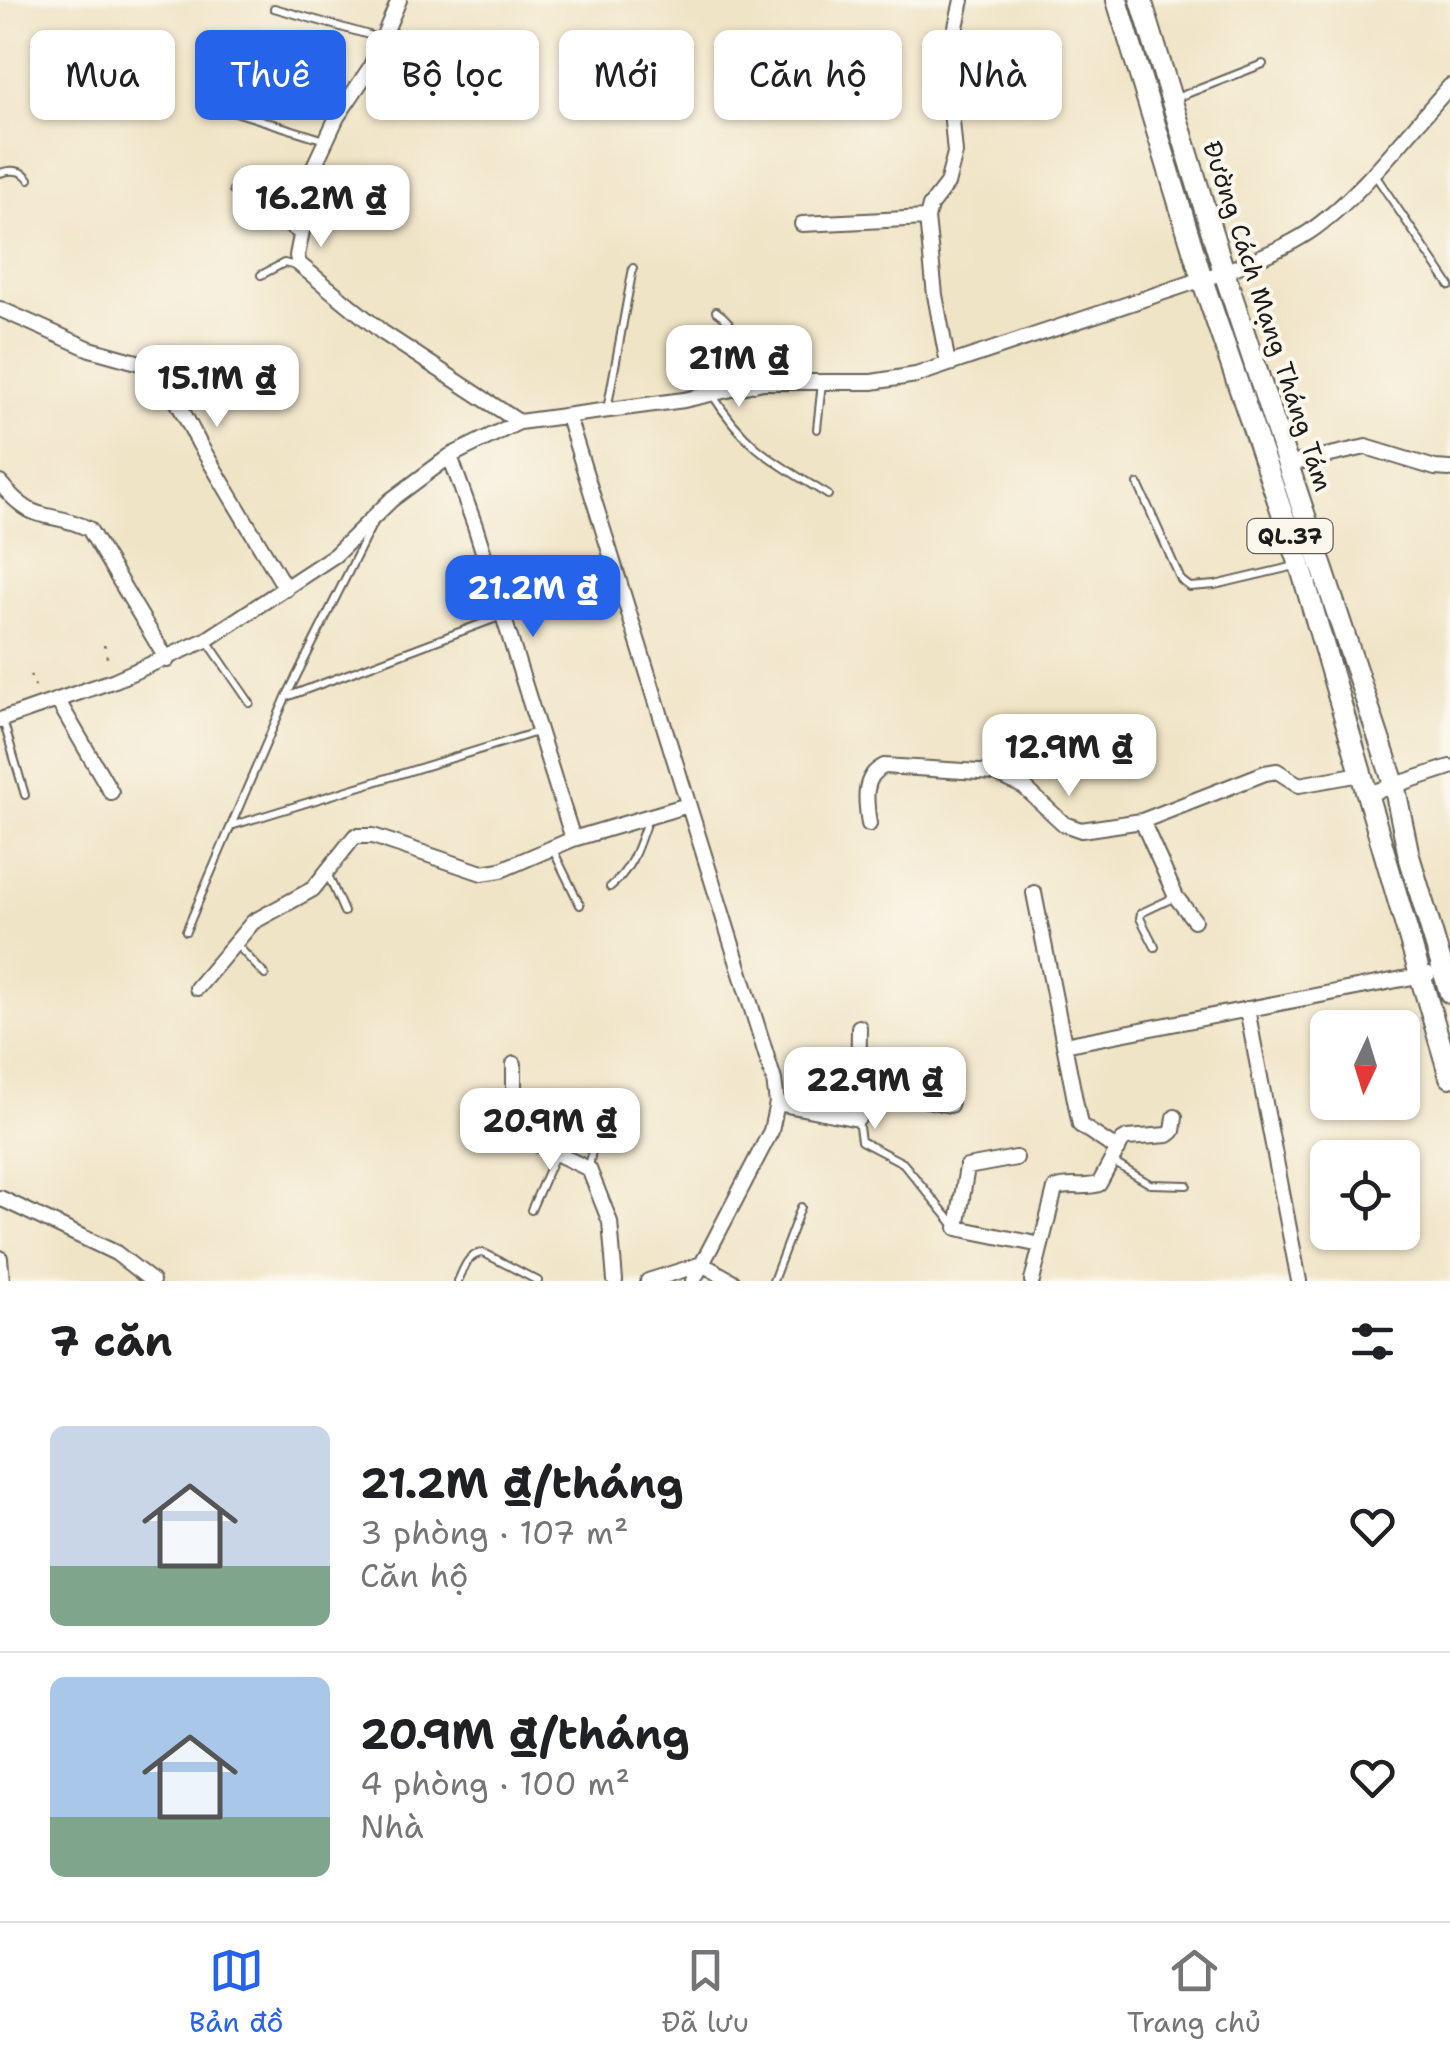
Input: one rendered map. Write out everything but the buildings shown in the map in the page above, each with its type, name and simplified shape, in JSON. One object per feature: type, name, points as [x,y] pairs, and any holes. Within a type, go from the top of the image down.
[{"type":"main road","name":"Đường Cách Mạng Tháng Tám","points":[[1117,0],[1202,280],[1394,784],[1410,856],[1450,992]]},
{"type":"main road","name":"Đường Cách Mạng Tháng Tám","points":[[1142,0],[1224,272],[1290,464],[1364,784],[1450,1077]]},
{"type":"street","points":[[388,30],[399,0]]},
{"type":"street","points":[[948,364],[935,296],[927,218],[930,206],[947,184],[955,154],[947,67],[962,0]]},
{"type":"street","points":[[366,71],[316,164],[297,256],[302,269],[382,332],[519,422]]},
{"type":"street","points":[[1,719],[116,680],[206,640],[335,555],[378,513],[450,456],[519,422],[747,386],[872,382],[916,375],[1224,272],[1310,231],[1450,86]]},
{"type":"street","points":[[802,224],[927,218]]},
{"type":"street","points":[[0,309],[90,349],[162,372],[200,445],[286,589]]},
{"type":"street","points":[[568,417],[778,1103],[771,1131],[693,1281]]},
{"type":"street","points":[[1290,464],[1366,447],[1422,465],[1450,468]]},
{"type":"street","points":[[450,456],[573,839]]},
{"type":"street","points":[[0,483],[16,503],[33,514],[89,529],[167,660]]},
{"type":"street","points":[[51,703],[111,792]]},
{"type":"street","points":[[869,824],[869,780],[874,771],[884,766],[995,773],[1024,787],[1064,824],[1081,830],[1142,821],[1265,773],[1277,771],[1299,784],[1394,784],[1450,767]]},
{"type":"street","points":[[197,988],[253,922],[296,900],[328,874],[355,836],[373,836],[482,872],[501,870],[573,839],[688,804]]},
{"type":"street","points":[[1142,821],[1176,897],[1194,920]]},
{"type":"street","points":[[1034,893],[1080,1125],[1115,1156]]},
{"type":"street","points":[[1064,1044],[1444,971]]},
{"type":"street","points":[[1247,1009],[1299,1281]]},
{"type":"street","points":[[778,1103],[858,1119],[859,1027]]},
{"type":"street","points":[[514,1064],[514,1130],[589,1170],[610,1222],[614,1281]]},
{"type":"street","points":[[860,1080],[882,1077],[899,1094],[950,1105]]},
{"type":"street","points":[[1032,1281],[1055,1190],[1099,1184],[1127,1138],[1168,1135],[1175,1117]]},
{"type":"street","points":[[1016,1158],[967,1167],[957,1228],[1041,1245]]},
{"type":"street","points":[[0,1198],[116,1253],[152,1281]]},
{"type":"street","points":[[0,1258],[2,1281]]},
{"type":"street","points":[[648,1281],[702,1264],[732,1281]]},
{"type":"lane","points":[[274,8],[366,35]]},
{"type":"lane","points":[[1172,100],[1263,64]]},
{"type":"lane","points":[[261,120],[326,140]]},
{"type":"lane","points":[[0,172],[16,171],[29,179]]},
{"type":"lane","points":[[1372,171],[1450,286]]},
{"type":"lane","points":[[233,191],[301,238]]},
{"type":"lane","points":[[260,275],[284,263],[302,269]]},
{"type":"lane","points":[[607,411],[633,268]]},
{"type":"lane","points":[[716,311],[729,320],[740,343],[747,386]]},
{"type":"lane","points":[[818,430],[822,382]]},
{"type":"lane","points":[[712,394],[731,426],[760,453],[828,495]]},
{"type":"lane","points":[[1138,484],[1181,580],[1190,587],[1214,585],[1310,561]]},
{"type":"lane","points":[[186,932],[286,697],[378,513]]},
{"type":"lane","points":[[286,697],[503,616]]},
{"type":"lane","points":[[206,640],[250,703]]},
{"type":"lane","points":[[1,719],[25,795]]},
{"type":"lane","points":[[232,825],[538,732]]},
{"type":"lane","points":[[610,887],[632,864],[648,817]]},
{"type":"lane","points":[[552,847],[580,905]]},
{"type":"lane","points":[[328,874],[344,912]]},
{"type":"lane","points":[[1155,947],[1140,918],[1142,912],[1176,897]]},
{"type":"lane","points":[[234,942],[265,975]]},
{"type":"lane","points":[[882,1077],[923,1071]]},
{"type":"lane","points":[[589,1170],[600,1097]]},
{"type":"lane","points":[[858,1119],[862,1140],[903,1164],[957,1228]]},
{"type":"lane","points":[[531,1210],[557,1152]]},
{"type":"lane","points":[[1115,1156],[1150,1184],[1188,1185]]},
{"type":"lane","points":[[773,1281],[802,1207]]},
{"type":"lane","points":[[458,1281],[469,1259],[484,1253],[538,1281]]},
{"type":"path","points":[[104,645],[116,680]]},
{"type":"path","points":[[30,674],[51,703]]}]
